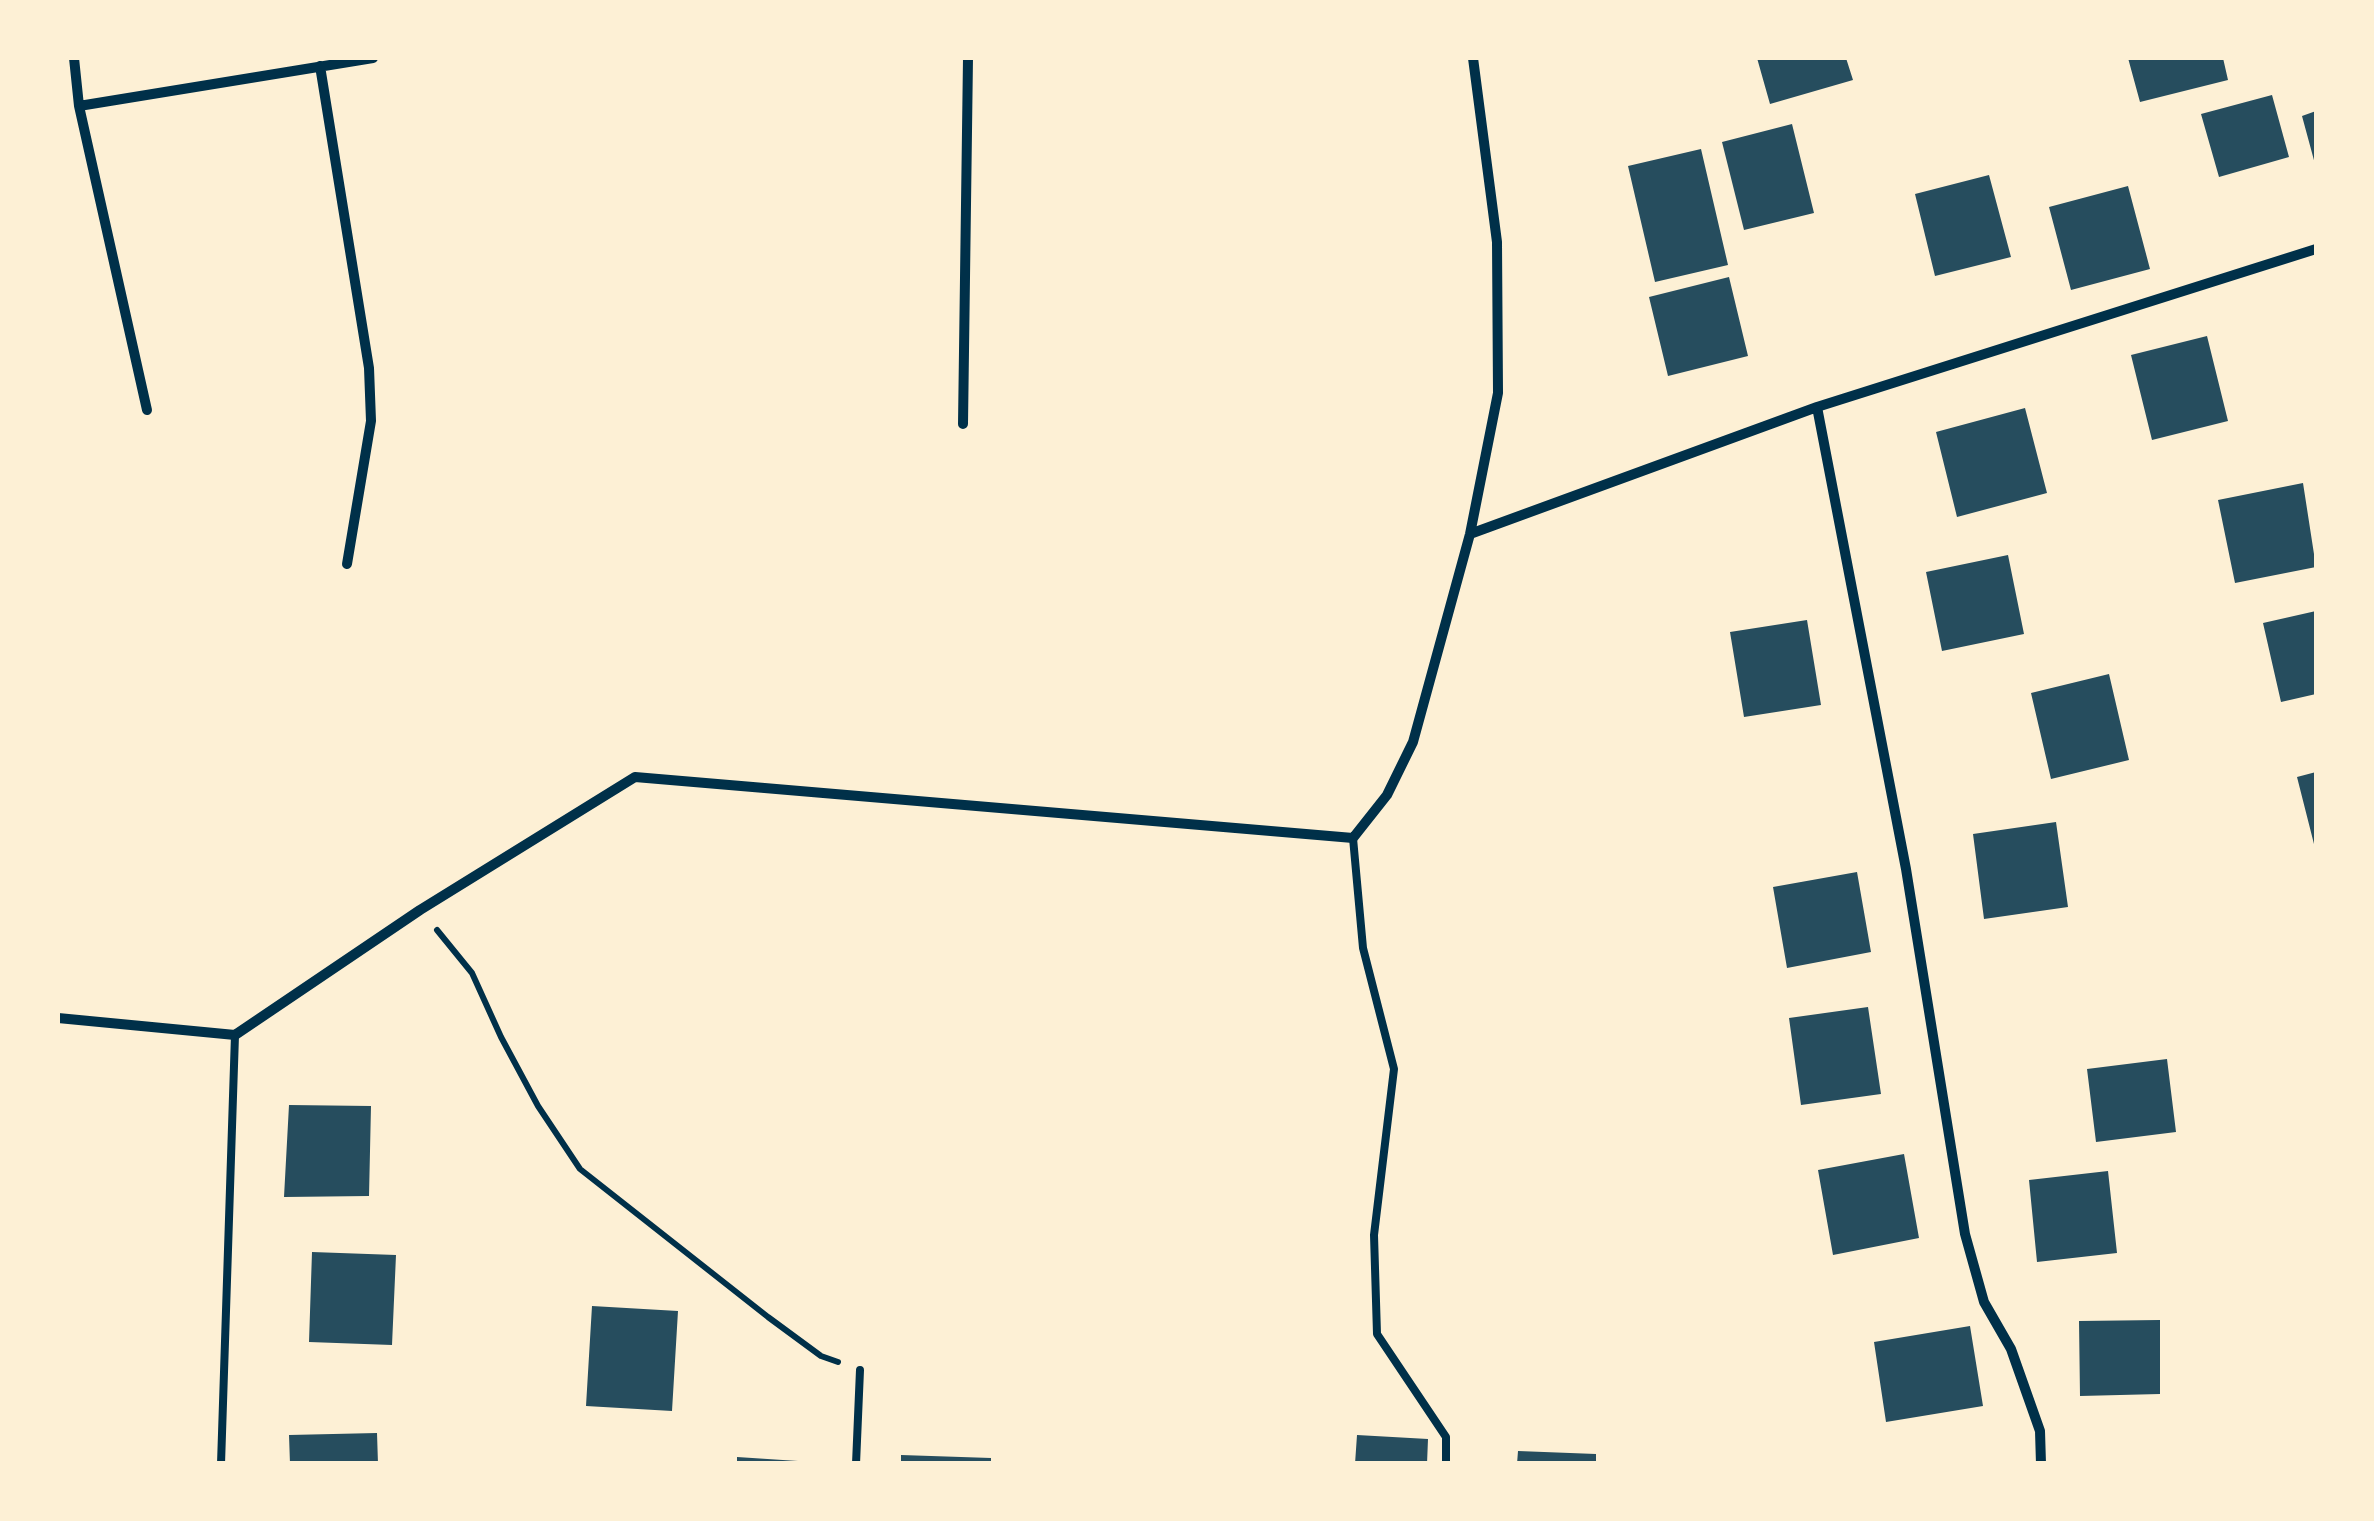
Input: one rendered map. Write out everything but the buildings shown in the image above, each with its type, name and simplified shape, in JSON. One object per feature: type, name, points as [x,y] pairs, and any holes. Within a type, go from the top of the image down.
[{"type":"street","points":[[74,58],[79,106],[146,410]]},
{"type":"street","points":[[79,106],[372,58]]},
{"type":"street","points":[[962,424],[968,58]]},
{"type":"street","points":[[58,1018],[234,1035],[420,910],[635,777],[1353,838],[1387,795],[1413,742],[1470,534],[1498,393],[1497,242],[1474,58]]},
{"type":"street","points":[[320,66],[368,368],[371,421],[347,564]]},
{"type":"street","points":[[1470,534],[1817,407],[2316,249]]},
{"type":"street","points":[[1817,407],[1906,869],[1965,1234],[1984,1302],[2011,1350],[2040,1431],[2041,1464]]},
{"type":"lane","points":[[1353,838],[1363,948],[1394,1069],[1374,1236],[1377,1334],[1446,1436],[1446,1464]]},
{"type":"lane","points":[[221,1464],[234,1035]]},
{"type":"lane","points":[[856,1464],[860,1370]]},
{"type":"path","points":[[420,910],[472,973],[538,1106],[580,1169],[808,1346],[822,1356],[860,1370]]}]
